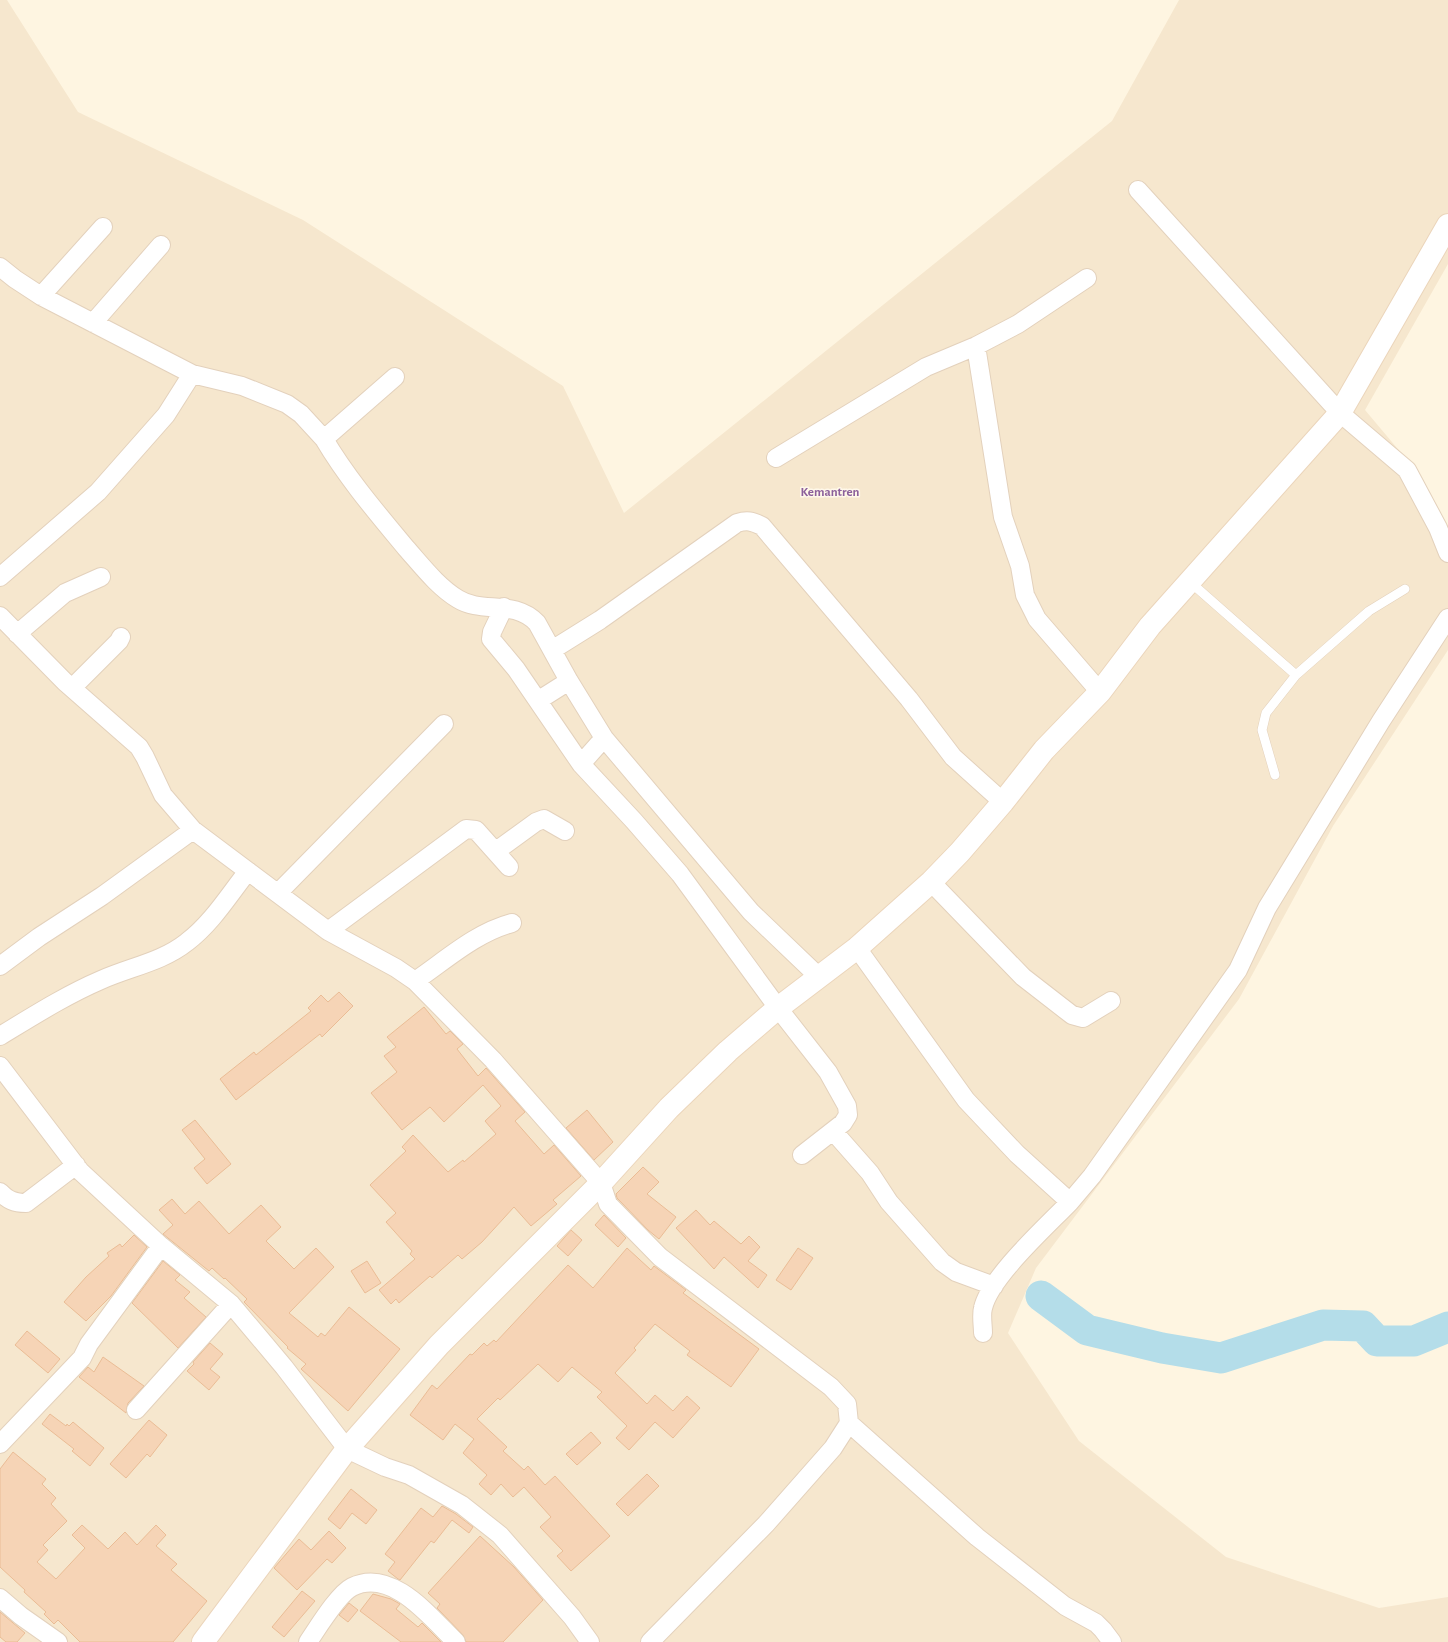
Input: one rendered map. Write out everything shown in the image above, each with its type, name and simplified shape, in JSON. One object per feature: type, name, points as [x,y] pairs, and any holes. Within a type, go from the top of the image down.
[{"type":"street","points":[[1138,190],[1340,413],[1407,470],[1438,528],[1448,553]]},
{"type":"street","points":[[204,1642],[347,1449],[439,1345],[601,1183],[669,1108],[778,1008],[857,948],[931,882],[960,852],[1003,802],[1044,750],[1100,692],[1150,626],[1340,413],[1448,225]]},
{"type":"street","points":[[41,296],[103,227]]},
{"type":"street","points":[[93,323],[161,245]]},
{"type":"street","points":[[0,267],[41,296],[190,377],[242,386],[287,404],[301,414],[324,440],[346,475],[425,569],[457,599],[499,619],[531,616],[537,623],[552,650],[565,683],[601,741],[701,877],[778,1008],[828,1072],[847,1106],[848,1115],[843,1123],[802,1155]]},
{"type":"street","points":[[776,458],[926,367],[976,346],[1018,324],[1087,278]]},
{"type":"street","points":[[976,346],[1003,516],[1020,566],[1025,595],[1037,619],[1100,692]]},
{"type":"street","points":[[0,577],[98,492],[148,437],[180,395],[190,377]]},
{"type":"street","points":[[324,440],[395,377]]},
{"type":"street","points":[[552,650],[600,620],[737,523],[746,520],[753,521],[762,526],[876,659],[909,698],[953,757],[1003,802]]},
{"type":"street","points":[[17,634],[65,593],[102,577]]},
{"type":"street","points":[[0,616],[72,688],[139,747],[163,795],[193,830],[328,931],[396,968],[415,981],[494,1060],[601,1183],[608,1204],[660,1257],[831,1387],[847,1404],[849,1423],[833,1448],[766,1524],[650,1642]]},
{"type":"street","points":[[983,1332],[983,1308],[994,1286],[1007,1268],[1070,1202],[1092,1176],[1238,970],[1267,908],[1381,721],[1448,618]]},
{"type":"street","points":[[499,619],[491,639],[542,699],[583,760],[634,821],[701,877],[752,912],[809,985]]},
{"type":"street","points":[[72,688],[121,637]]},
{"type":"street","points":[[542,699],[565,683]]},
{"type":"street","points":[[278,893],[444,724]]},
{"type":"street","points":[[583,760],[601,741]]},
{"type":"street","points":[[496,851],[536,822],[544,819],[565,831]]},
{"type":"street","points":[[328,931],[466,829],[476,830],[509,866]]},
{"type":"street","points":[[0,966],[39,937],[102,896],[193,830]]},
{"type":"street","points":[[0,1036],[60,1000],[100,980],[153,962],[186,943],[203,930],[248,871]]},
{"type":"street","points":[[931,882],[1022,976],[1072,1015],[1083,1018],[1111,1001]]},
{"type":"street","points":[[415,981],[480,936],[499,926],[512,923]]},
{"type":"street","points":[[857,948],[966,1100],[1017,1154],[1070,1202]]},
{"type":"street","points":[[0,1066],[76,1165],[161,1246],[231,1304],[284,1367],[347,1449],[385,1467],[409,1475],[462,1505],[484,1522],[500,1535],[572,1617],[590,1642]]},
{"type":"street","points":[[833,1131],[870,1172],[889,1202],[949,1267],[994,1286]]},
{"type":"street","points":[[0,1192],[8,1200],[18,1203],[26,1202],[76,1165]]},
{"type":"street","points":[[0,1444],[82,1358],[89,1344],[161,1246]]},
{"type":"street","points":[[136,1410],[231,1304]]},
{"type":"street","points":[[849,1423],[977,1537],[1065,1606],[1096,1623],[1104,1630],[1112,1642]]},
{"type":"street","points":[[308,1642],[337,1601],[352,1587],[372,1582],[391,1586],[408,1596],[456,1642]]},
{"type":"street","points":[[0,1598],[21,1616],[58,1642]]},
{"type":"lane","points":[[1189,581],[1296,675]]},
{"type":"lane","points":[[1275,775],[1262,730],[1266,713],[1296,675],[1369,611],[1405,589]]},
{"type":"shaded area","points":[[0,0],[7,0],[78,112],[303,220],[563,386],[624,513],[1112,121],[1179,0],[1448,0],[1448,264],[1365,410],[1418,473],[1448,533],[1448,650],[1333,826],[1239,999],[1036,1268],[1008,1333],[1079,1441],[1226,1557],[1379,1608],[1448,1597],[1448,1642],[0,1642]]},
{"type":"building","points":[[339,992],[353,1006],[322,1037],[320,1034],[236,1100],[220,1079],[254,1052],[256,1055],[311,1011],[308,1008],[321,995],[328,1002]]},
{"type":"building","points":[[424,1007],[446,1034],[450,1031],[463,1044],[457,1049],[478,1076],[486,1068],[525,1112],[515,1121],[544,1154],[554,1145],[581,1176],[553,1200],[557,1204],[531,1226],[514,1207],[482,1242],[462,1259],[458,1255],[432,1278],[430,1276],[399,1303],[396,1299],[391,1304],[379,1290],[415,1259],[410,1254],[412,1251],[386,1222],[396,1213],[370,1185],[406,1151],[402,1147],[413,1135],[448,1172],[463,1160],[464,1162],[496,1134],[485,1121],[501,1106],[483,1085],[444,1122],[430,1107],[402,1130],[371,1093],[397,1072],[384,1056],[396,1047],[387,1037]]},
{"type":"building","points":[[587,1110],[613,1142],[594,1160],[566,1128]]},
{"type":"building","points":[[195,1120],[231,1164],[207,1184],[194,1168],[205,1159],[182,1130]]},
{"type":"building","points":[[643,1167],[659,1182],[647,1194],[676,1217],[659,1239],[648,1230],[617,1198],[616,1194]]},
{"type":"building","points":[[172,1199],[185,1214],[199,1201],[229,1234],[261,1205],[281,1227],[266,1241],[294,1269],[316,1248],[334,1267],[289,1313],[318,1337],[321,1333],[325,1336],[349,1307],[400,1349],[348,1411],[301,1369],[306,1364],[287,1348],[288,1347],[244,1302],[247,1299],[225,1278],[224,1279],[212,1268],[209,1271],[163,1234],[173,1225],[159,1210]]},
{"type":"building","points":[[696,1210],[710,1225],[714,1221],[741,1244],[749,1236],[760,1247],[748,1261],[767,1275],[758,1288],[724,1257],[714,1269],[676,1228]]},
{"type":"building","points":[[604,1215],[626,1238],[618,1247],[595,1225]]},
{"type":"building","points":[[571,1230],[582,1240],[568,1256],[557,1246]]},
{"type":"building","points":[[134,1235],[147,1247],[111,1296],[86,1321],[64,1302],[86,1277],[109,1256],[107,1253],[120,1244],[122,1247]]},
{"type":"building","points":[[627,1248],[651,1270],[654,1266],[686,1290],[683,1293],[759,1349],[731,1387],[687,1355],[690,1351],[655,1324],[634,1348],[636,1350],[615,1373],[647,1404],[655,1395],[673,1411],[687,1396],[700,1408],[673,1438],[655,1422],[629,1450],[616,1438],[627,1426],[597,1397],[602,1392],[572,1367],[558,1382],[538,1364],[500,1400],[498,1398],[477,1419],[507,1447],[503,1451],[524,1470],[528,1466],[545,1485],[555,1476],[610,1536],[571,1571],[557,1556],[563,1551],[540,1527],[551,1517],[524,1487],[513,1497],[501,1484],[491,1495],[479,1484],[487,1475],[463,1453],[474,1439],[455,1424],[443,1440],[410,1415],[432,1385],[437,1389],[470,1354],[472,1355],[484,1343],[487,1346],[494,1340],[496,1342],[568,1265],[593,1288]]},
{"type":"building","points":[[798,1248],[813,1258],[791,1290],[776,1280]]},
{"type":"building","points":[[163,1261],[180,1275],[175,1280],[190,1292],[184,1298],[206,1317],[178,1348],[132,1303]]},
{"type":"building","points":[[367,1261],[381,1283],[365,1293],[351,1271]]},
{"type":"building","points":[[27,1331],[60,1359],[48,1373],[15,1345]]},
{"type":"building","points":[[210,1343],[223,1354],[210,1369],[220,1377],[209,1390],[187,1371]]},
{"type":"building","points":[[103,1357],[144,1386],[128,1403],[126,1413],[79,1377],[88,1367],[94,1372]]},
{"type":"building","points":[[50,1414],[66,1426],[67,1424],[69,1426],[73,1422],[104,1448],[90,1466],[72,1451],[74,1449],[42,1424]]},
{"type":"building","points":[[149,1420],[167,1435],[150,1457],[147,1454],[126,1478],[110,1464]]},
{"type":"building","points":[[591,1432],[601,1443],[577,1465],[566,1454]]},
{"type":"building","points":[[13,1452],[46,1479],[42,1484],[56,1498],[51,1504],[67,1521],[43,1545],[48,1550],[37,1562],[56,1579],[85,1548],[72,1535],[82,1525],[108,1549],[125,1532],[137,1545],[156,1525],[166,1535],[156,1546],[177,1564],[171,1570],[207,1601],[173,1642],[80,1642],[58,1620],[54,1624],[44,1614],[46,1612],[0,1567],[0,1469]]},
{"type":"building","points":[[647,1474],[659,1486],[628,1516],[616,1504]]},
{"type":"building","points":[[351,1489],[377,1510],[366,1524],[352,1513],[340,1529],[328,1519]]},
{"type":"building","points":[[442,1506],[456,1514],[473,1527],[469,1533],[452,1520],[434,1543],[431,1541],[400,1580],[398,1579],[388,1571],[395,1562],[385,1554],[421,1508],[433,1517]]},
{"type":"building","points":[[329,1531],[346,1548],[332,1563],[327,1559],[297,1590],[274,1568],[299,1539],[311,1550]]},
{"type":"building","points":[[480,1536],[514,1567],[543,1600],[503,1642],[466,1642],[463,1635],[437,1608],[440,1604],[428,1593]]},
{"type":"building","points":[[302,1591],[315,1601],[284,1637],[272,1627]]},
{"type":"building","points":[[373,1594],[391,1599],[400,1604],[396,1609],[418,1627],[422,1623],[441,1642],[401,1642],[360,1611]]},
{"type":"building","points":[[349,1603],[358,1610],[348,1622],[339,1615]]},
{"type":"building","points":[[0,1612],[25,1633],[17,1642],[6,1642],[0,1637]]},
{"type":"waterway","points":[[1041,1296],[1087,1330],[1162,1348],[1221,1358],[1323,1325],[1363,1326],[1377,1341],[1414,1341],[1448,1327]]},
{"type":"district","name":"Kemantren","points":[[830,491]]}]
